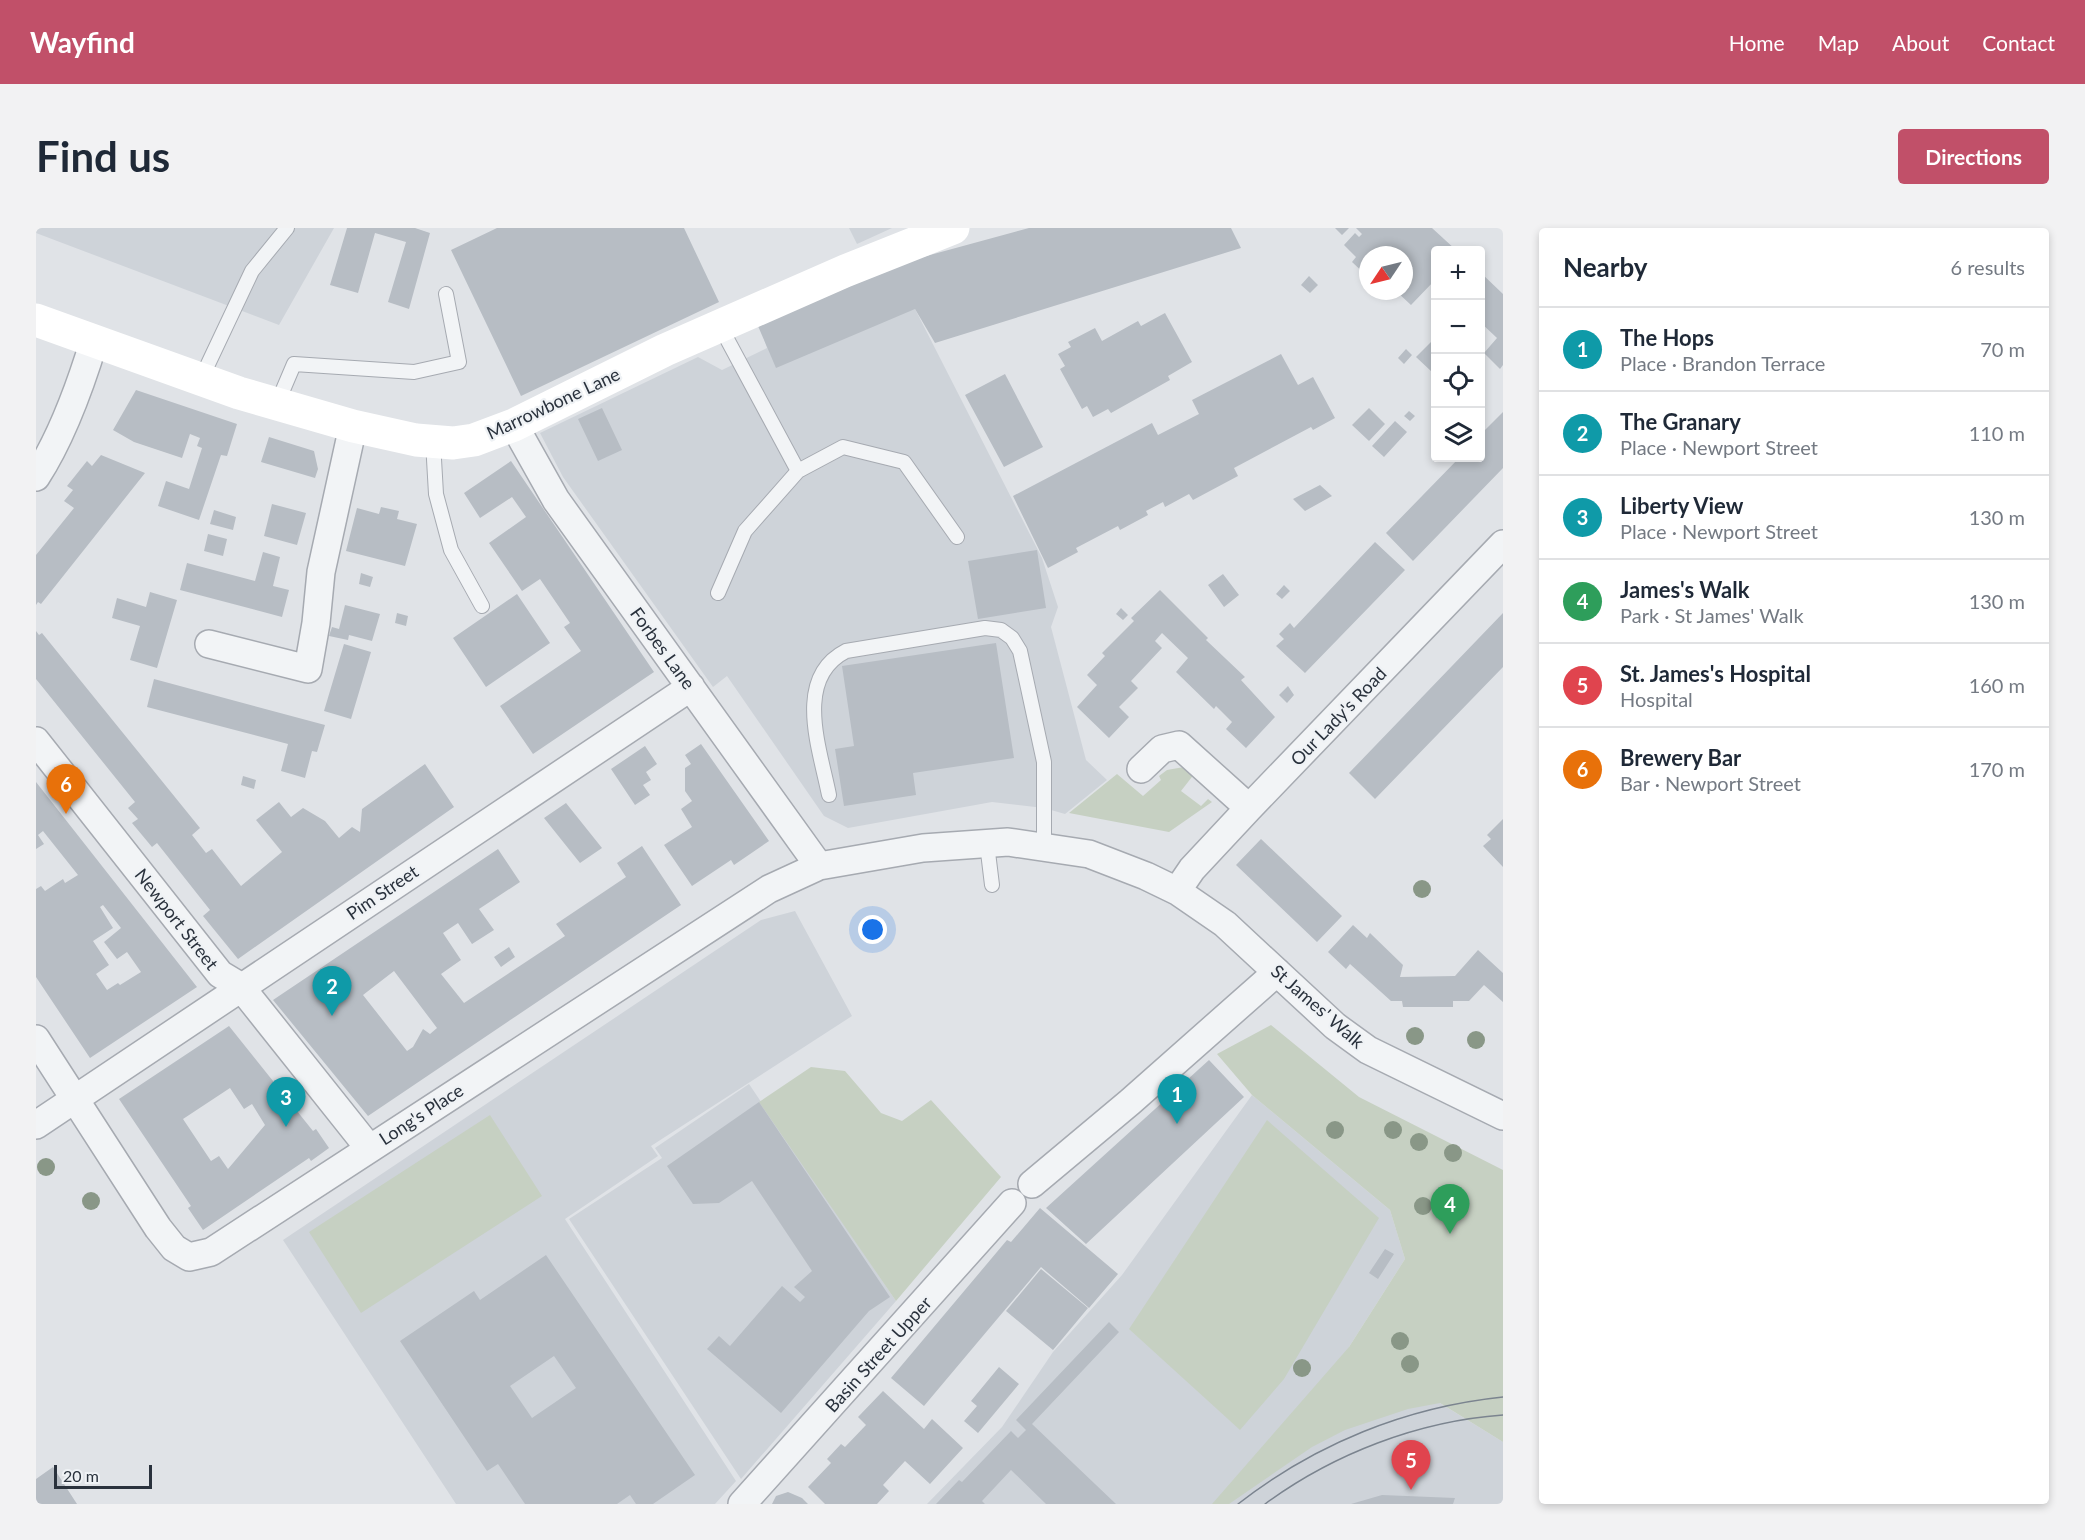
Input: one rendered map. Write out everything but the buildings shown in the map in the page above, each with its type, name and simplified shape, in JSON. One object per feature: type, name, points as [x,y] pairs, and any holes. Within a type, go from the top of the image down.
[{"type":"main road","name":"Marrowbone Lane","points":[[36,320],[277,404],[353,426],[433,442],[453,443],[474,440],[514,425],[595,383],[720,326],[845,271],[954,228]]},
{"type":"street","points":[[36,477],[46,462],[83,377],[94,341]]},
{"type":"street","name":"Forbes Lane","points":[[514,425],[556,500],[819,866]]},
{"type":"street","points":[[209,645],[308,669],[327,541],[353,426]]},
{"type":"street","name":"Our Lady's Road","points":[[1177,891],[1192,869],[1249,808],[1503,544]]},
{"type":"street","name":"Pim Street","points":[[36,1125],[240,986],[691,687]]},
{"type":"street","name":"Newport Street","points":[[36,741],[220,974],[240,986],[369,1148]]},
{"type":"street","points":[[1141,768],[1162,749],[1179,745],[1249,808]]},
{"type":"street","name":"St James' Walk","points":[[987,844],[1008,842],[1089,854],[1146,876],[1177,891],[1236,931],[1276,972],[1335,1026],[1368,1050],[1503,1116]]},
{"type":"street","name":"Long's Place","points":[[75,1100],[158,1228],[174,1248],[189,1257],[211,1252],[751,900],[819,866],[923,848],[987,844]]},
{"type":"street","points":[[1032,1184],[1130,1102],[1276,972]]},
{"type":"street","points":[[36,1039],[75,1100]]},
{"type":"street","name":"Basin Street Upper","points":[[742,1504],[1012,1203]]},
{"type":"lane","points":[[201,379],[252,271],[287,228]]},
{"type":"lane","points":[[277,404],[294,364],[414,372],[459,362],[446,294]]},
{"type":"lane","points":[[720,326],[798,471]]},
{"type":"lane","points":[[433,442],[436,494],[451,550],[482,606]]},
{"type":"lane","points":[[718,593],[745,531],[798,471],[843,447],[904,462],[957,537]]},
{"type":"lane","points":[[830,795],[813,715],[816,684],[832,658],[846,651],[985,628],[1001,630],[1012,638],[1020,651],[1033,703],[1044,762],[1044,848]]},
{"type":"lane","points":[[987,844],[992,885]]},
{"type":"shaded area","points":[[36,228],[334,228],[279,325],[36,233]]},
{"type":"shaded area","points":[[849,228],[892,228],[857,244]]},
{"type":"shaded area","points":[[915,309],[1042,558],[1058,607],[1051,627],[1086,760],[1107,780],[1065,814],[1044,808],[992,802],[848,828],[824,816],[727,676],[713,687],[563,477],[540,433],[698,357],[722,370],[767,348],[760,327]]},
{"type":"shaded area","points":[[795,911],[852,1016],[651,1146],[658,1156],[565,1219],[736,1481],[715,1504],[456,1504],[283,1240],[761,920]]},
{"type":"shaded area","points":[[749,1084],[896,1301],[741,1479],[569,1219],[662,1158],[655,1148]]},
{"type":"shaded area","points":[[1252,1095],[1390,1210],[1405,1259],[1349,1347],[1503,1442],[1503,1504],[927,1504],[1002,1427],[1053,1352],[1122,1275]]},
{"type":"green space","points":[[1184,767],[1195,773],[1181,791],[1201,806],[1208,799],[1212,802],[1169,832],[1069,813],[1117,774],[1143,796],[1161,780],[1159,776],[1167,770]]},
{"type":"green space","points":[[1271,1025],[1359,1097],[1503,1170],[1503,1442],[1440,1403],[1408,1409],[1345,1430],[1312,1447],[1229,1504],[1212,1504],[1349,1347],[1405,1259],[1390,1210],[1252,1095],[1217,1054]]},
{"type":"green space","points":[[811,1067],[845,1071],[881,1113],[902,1121],[931,1100],[1001,1177],[896,1301],[759,1102]]},
{"type":"green space","points":[[490,1115],[542,1196],[361,1313],[309,1232]]},
{"type":"green space","points":[[1267,1120],[1379,1218],[1284,1379],[1240,1430],[1129,1329]]},
{"type":"tram line","points":[[1238,1504],[1298,1463],[1363,1432],[1397,1419],[1432,1410],[1503,1397]]},
{"type":"tram line","points":[[1265,1504],[1319,1470],[1378,1443],[1440,1424],[1503,1415]]},
{"type":"place","name":"Brewery Bar","points":[[66,814]]},
{"type":"place","name":"The Granary","points":[[332,1016]]},
{"type":"place","name":"The Hops","points":[[1177,1124]]},
{"type":"place","name":"Liberty View","points":[[286,1127]]},
{"type":"place","name":"James's Walk","points":[[1450,1234]]},
{"type":"place","name":"St. James's Hospital","points":[[1411,1490]]}]
